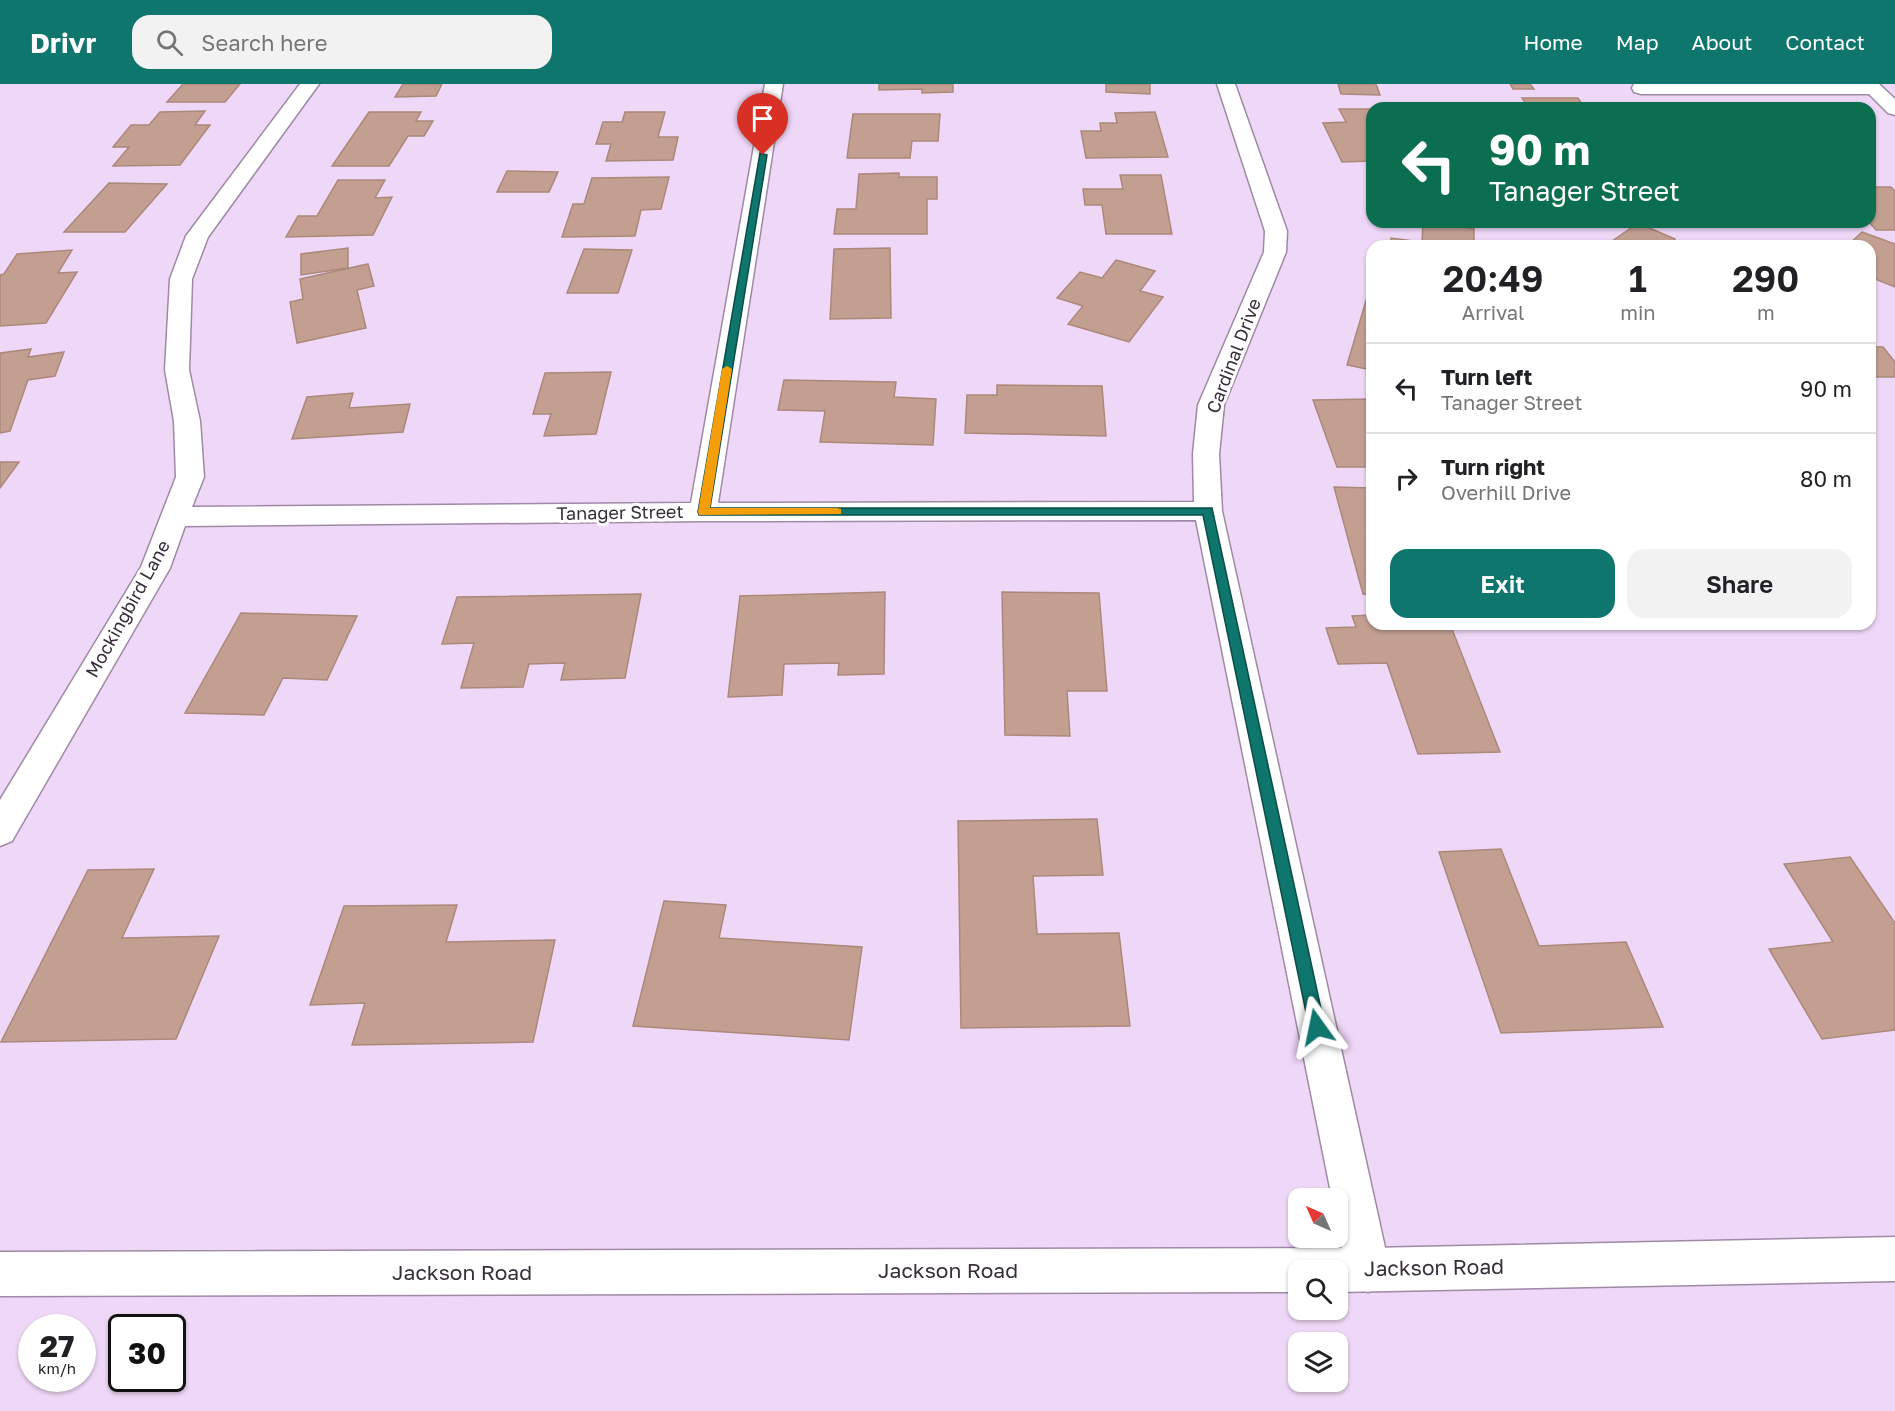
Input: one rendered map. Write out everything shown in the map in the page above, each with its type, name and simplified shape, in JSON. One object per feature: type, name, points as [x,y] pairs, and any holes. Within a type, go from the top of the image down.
[{"type":"street","name":"Mockingbird Lane","points":[[0,831],[155,568],[190,477],[187,421],[177,370],[181,279],[197,236],[310,84]]},
{"type":"street","points":[[703,512],[774,84]]},
{"type":"street","name":"Cardinal Drive","points":[[1226,84],[1276,231],[1275,252],[1211,405],[1206,454],[1208,511],[1368,1270]]},
{"type":"street","points":[[1640,86],[1870,86],[1895,109]]},
{"type":"street","points":[[1640,86],[1652,102]]},
{"type":"street","name":"Tanager Street","points":[[176,517],[703,512],[1208,511]]},
{"type":"street","name":"Jackson Road","points":[[0,1274],[1368,1270],[1895,1259]]},
{"type":"building","points":[[183,84],[240,84],[225,102],[167,102]]},
{"type":"building","points":[[403,84],[442,84],[436,96],[395,97]]},
{"type":"building","points":[[879,84],[953,84],[953,92],[922,93],[922,89],[879,90]]},
{"type":"building","points":[[1106,84],[1150,84],[1150,94],[1106,92]]},
{"type":"building","points":[[1338,84],[1376,84],[1380,95],[1341,94]]},
{"type":"building","points":[[1510,84],[1530,84],[1534,89],[1513,89]]},
{"type":"building","points":[[1522,98],[1578,98],[1581,102],[1525,102]]},
{"type":"building","points":[[1339,109],[1366,109],[1366,161],[1342,162],[1323,123],[1346,122]]},
{"type":"building","points":[[205,111],[195,125],[210,125],[180,165],[113,166],[129,147],[113,147],[131,125],[149,125],[160,112]]},
{"type":"building","points":[[369,112],[421,112],[416,121],[433,121],[424,136],[408,136],[389,166],[332,166]]},
{"type":"building","points":[[625,112],[665,112],[658,137],[678,137],[673,160],[606,161],[611,144],[596,144],[603,122],[622,122]]},
{"type":"building","points":[[1155,112],[1168,157],[1086,158],[1081,131],[1101,131],[1100,123],[1117,123],[1115,113]]},
{"type":"building","points":[[853,114],[940,114],[938,141],[912,141],[910,158],[847,158]]},
{"type":"building","points":[[507,171],[558,172],[549,192],[497,192]]},
{"type":"building","points":[[899,173],[899,177],[937,177],[937,199],[927,199],[927,234],[834,234],[837,209],[856,209],[859,174]]},
{"type":"building","points":[[1120,175],[1161,175],[1172,234],[1106,234],[1102,205],[1085,205],[1083,189],[1123,189]]},
{"type":"building","points":[[669,177],[661,209],[641,210],[635,236],[562,237],[573,204],[584,204],[592,178]]},
{"type":"building","points":[[338,180],[385,180],[375,198],[392,197],[373,235],[286,237],[298,216],[317,216]]},
{"type":"building","points":[[109,183],[167,184],[125,232],[64,232]]},
{"type":"building","points":[[1876,187],[1891,187],[1895,191],[1895,230],[1876,230]]},
{"type":"building","points":[[1423,228],[1474,229],[1474,240],[1422,240]]},
{"type":"building","points":[[1631,228],[1650,228],[1675,239],[1674,240],[1614,240]]},
{"type":"building","points":[[1862,232],[1895,244],[1895,287],[1876,279],[1876,240],[1853,240]]},
{"type":"building","points":[[348,248],[348,268],[301,275],[301,254]]},
{"type":"building","points":[[890,248],[891,318],[830,319],[834,249]]},
{"type":"building","points":[[584,249],[632,250],[618,293],[567,293]]},
{"type":"building","points":[[72,250],[58,273],[77,272],[46,323],[0,326],[0,275],[4,274],[17,254]]},
{"type":"building","points":[[1116,260],[1155,271],[1140,291],[1163,297],[1129,342],[1068,324],[1083,306],[1057,298],[1080,272],[1102,278]]},
{"type":"building","points":[[368,264],[374,286],[357,290],[366,328],[297,343],[290,302],[303,299],[300,279]]},
{"type":"building","points":[[1366,301],[1366,369],[1347,365]]},
{"type":"building","points":[[1876,347],[1883,347],[1895,362],[1895,377],[1876,377]]},
{"type":"building","points":[[31,349],[28,357],[64,352],[55,376],[28,380],[10,431],[0,433],[0,353]]},
{"type":"building","points":[[611,372],[596,434],[544,436],[551,414],[533,414],[545,373]]},
{"type":"building","points":[[784,380],[896,382],[894,397],[936,399],[933,445],[820,442],[825,411],[778,410]]},
{"type":"building","points":[[997,385],[1102,386],[1106,436],[965,433],[967,395],[997,395]]},
{"type":"building","points":[[353,393],[349,408],[410,404],[403,432],[292,439],[307,397]]},
{"type":"building","points":[[1366,399],[1366,467],[1337,467],[1313,400]]},
{"type":"building","points":[[0,462],[19,462],[0,488]]},
{"type":"building","points":[[1334,487],[1366,488],[1366,594],[1363,594]]},
{"type":"building","points":[[885,592],[884,674],[838,675],[839,663],[784,664],[782,695],[728,697],[740,596]]},
{"type":"building","points":[[1002,592],[1099,593],[1107,691],[1067,691],[1070,736],[1005,735]]},
{"type":"building","points":[[641,594],[625,678],[561,680],[565,663],[529,664],[523,687],[461,688],[474,643],[442,644],[457,597]]},
{"type":"building","points":[[241,613],[357,616],[327,680],[283,678],[264,715],[185,713]]},
{"type":"building","points":[[1366,615],[1366,630],[1452,630],[1500,752],[1418,754],[1387,663],[1338,664],[1326,628],[1356,627],[1352,616]]},
{"type":"building","points":[[1097,819],[1103,875],[1033,876],[1037,934],[1119,933],[1130,1026],[961,1028],[958,821]]},
{"type":"building","points":[[1501,849],[1539,946],[1626,942],[1663,1027],[1501,1033],[1439,852]]},
{"type":"building","points":[[1850,857],[1895,923],[1895,1030],[1822,1039],[1769,949],[1833,942],[1784,864]]},
{"type":"building","points":[[154,869],[122,938],[219,936],[176,1039],[1,1042],[88,870]]},
{"type":"building","points":[[664,901],[726,905],[719,938],[862,947],[849,1040],[633,1026]]},
{"type":"building","points":[[457,905],[446,942],[555,940],[533,1042],[352,1045],[365,1003],[310,1005],[344,906]]},
{"type":"slow traffic","points":[[727,369],[703,512],[837,512]]},
{"type":"route","points":[[763,155],[703,512],[1208,511],[1317,1027]]}]
